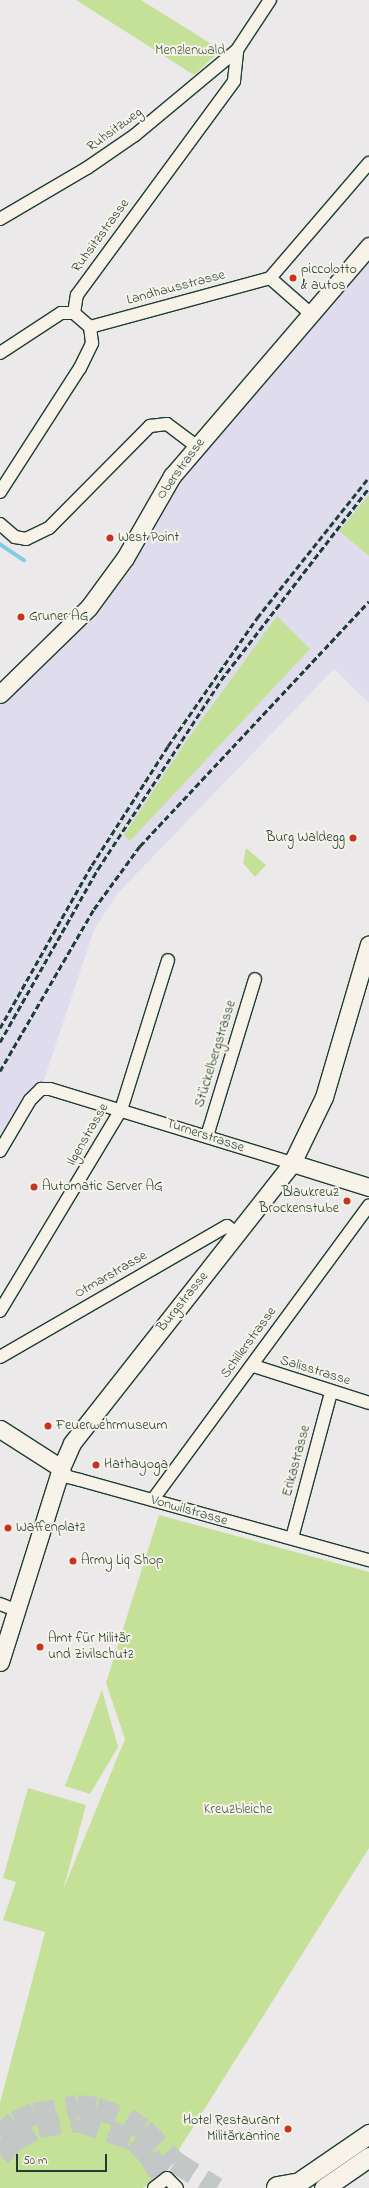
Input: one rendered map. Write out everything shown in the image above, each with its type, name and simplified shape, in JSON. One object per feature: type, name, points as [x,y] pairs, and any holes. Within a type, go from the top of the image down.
[{"type":"main road","name":"Oberstrasse","points":[[0,694],[89,607],[125,558],[169,481],[196,446],[369,246]]},
{"type":"main road","name":"Burgstrasse","points":[[0,1662],[61,1468],[82,1429],[292,1163],[324,1097],[369,944]]},
{"type":"main road","name":"Turnerstrasse","points":[[292,1163],[369,1187]]},
{"type":"main road","name":"Vonwilstrasse","points":[[0,1429],[61,1468]]},
{"type":"main road","points":[[288,2187],[369,2134]]},
{"type":"main road","points":[[324,2188],[369,2157]]},
{"type":"street","name":"Ruhsitzstrasse","points":[[74,313],[77,296],[97,265],[234,82],[237,50],[270,0]]},
{"type":"street","name":"Ruhsitzweg","points":[[0,219],[124,143],[237,50]]},
{"type":"street","points":[[311,314],[270,278],[369,163]]},
{"type":"street","name":"Landhausstrasse","points":[[90,327],[270,278]]},
{"type":"street","points":[[0,353],[61,313],[74,313],[90,327],[92,344],[80,368],[0,492]]},
{"type":"street","points":[[0,524],[15,537],[26,539],[39,535],[150,426],[167,424],[196,446]]},
{"type":"street","name":"Ilgenstrasse","points":[[0,1311],[121,1110],[168,960]]},
{"type":"street","name":"Stückelbergstrasse","points":[[207,1136],[255,979]]},
{"type":"street","name":"Turnerstrasse","points":[[0,1151],[30,1100],[40,1089],[121,1110],[292,1163]]},
{"type":"street","name":"Schillerstrasse","points":[[154,1498],[254,1366],[369,1205]]},
{"type":"street","name":"Otmarstrasse","points":[[0,1357],[227,1226],[237,1234]]},
{"type":"street","name":"Salisstrasse","points":[[254,1366],[369,1403]]},
{"type":"street","name":"Erikastrasse","points":[[292,1538],[331,1392]]},
{"type":"street","name":"Vonwilstrasse","points":[[61,1468],[68,1477],[142,1499],[154,1498],[163,1504],[369,1560]]},
{"type":"street","points":[[0,1604],[16,1610]]},
{"type":"street","points":[[154,2188],[167,2178],[177,2188]]},
{"type":"shaded area","points":[[369,246],[369,703],[334,669],[117,894],[94,930],[41,1089],[0,1151],[0,694],[46,653],[155,505]]},
{"type":"green space","name":"Menzlenwald","points":[[76,0],[141,0],[221,50],[194,75]]},
{"type":"green space","points":[[369,495],[369,556],[339,531]]},
{"type":"green space","points":[[277,616],[310,649],[130,841],[124,835],[187,740]]},
{"type":"green space","points":[[246,848],[266,865],[255,877],[243,863]]},
{"type":"green space","name":"Kreuzbleiche","points":[[159,1515],[369,1572],[369,1848],[166,2170],[143,2188],[0,2188],[0,2103],[45,1932],[3,1920],[16,1882],[3,1878],[28,1788],[86,1805],[63,1890],[125,1739],[106,1683]]},
{"type":"green space","points":[[102,1690],[118,1747],[90,1794],[65,1786]]},
{"type":"waterway","points":[[0,544],[24,560]]},
{"type":"tunnel","points":[[0,2136],[15,2122],[34,2114],[77,2106],[96,2108],[127,2119],[143,2129],[175,2162],[216,2188]]},
{"type":"tunnel","points":[[0,2156],[14,2141],[38,2127],[78,2121],[134,2140],[149,2155],[169,2188]]},
{"type":"railway","points":[[0,1028],[92,865],[168,746],[257,618],[369,477]]},
{"type":"railway","points":[[0,1042],[98,869],[221,680],[369,488]]},
{"type":"railway","points":[[0,1071],[94,909],[140,846],[369,601]]},
{"type":"place","name":"piccolotto & autos","points":[[293,278]]},
{"type":"place","name":"West Point","points":[[110,538]]},
{"type":"place","name":"Gruner AG","points":[[21,617]]},
{"type":"place","name":"Burg Waldegg","points":[[353,838]]},
{"type":"place","name":"Automatic Server AG","points":[[34,1187]]},
{"type":"place","name":"Blaukreuz Brockenstube","points":[[347,1201]]},
{"type":"place","name":"Feuerwehrmuseum","points":[[48,1426]]},
{"type":"place","name":"Hathayoga","points":[[96,1465]]},
{"type":"place","name":"Waffenplatz","points":[[8,1528]]},
{"type":"place","name":"Army Liq Shop","points":[[73,1561]]},
{"type":"place","name":"Amt für Militär und Zivilschutz","points":[[40,1647]]},
{"type":"place","name":"Hotel Restaurant Militärkantine","points":[[288,2129]]}]
